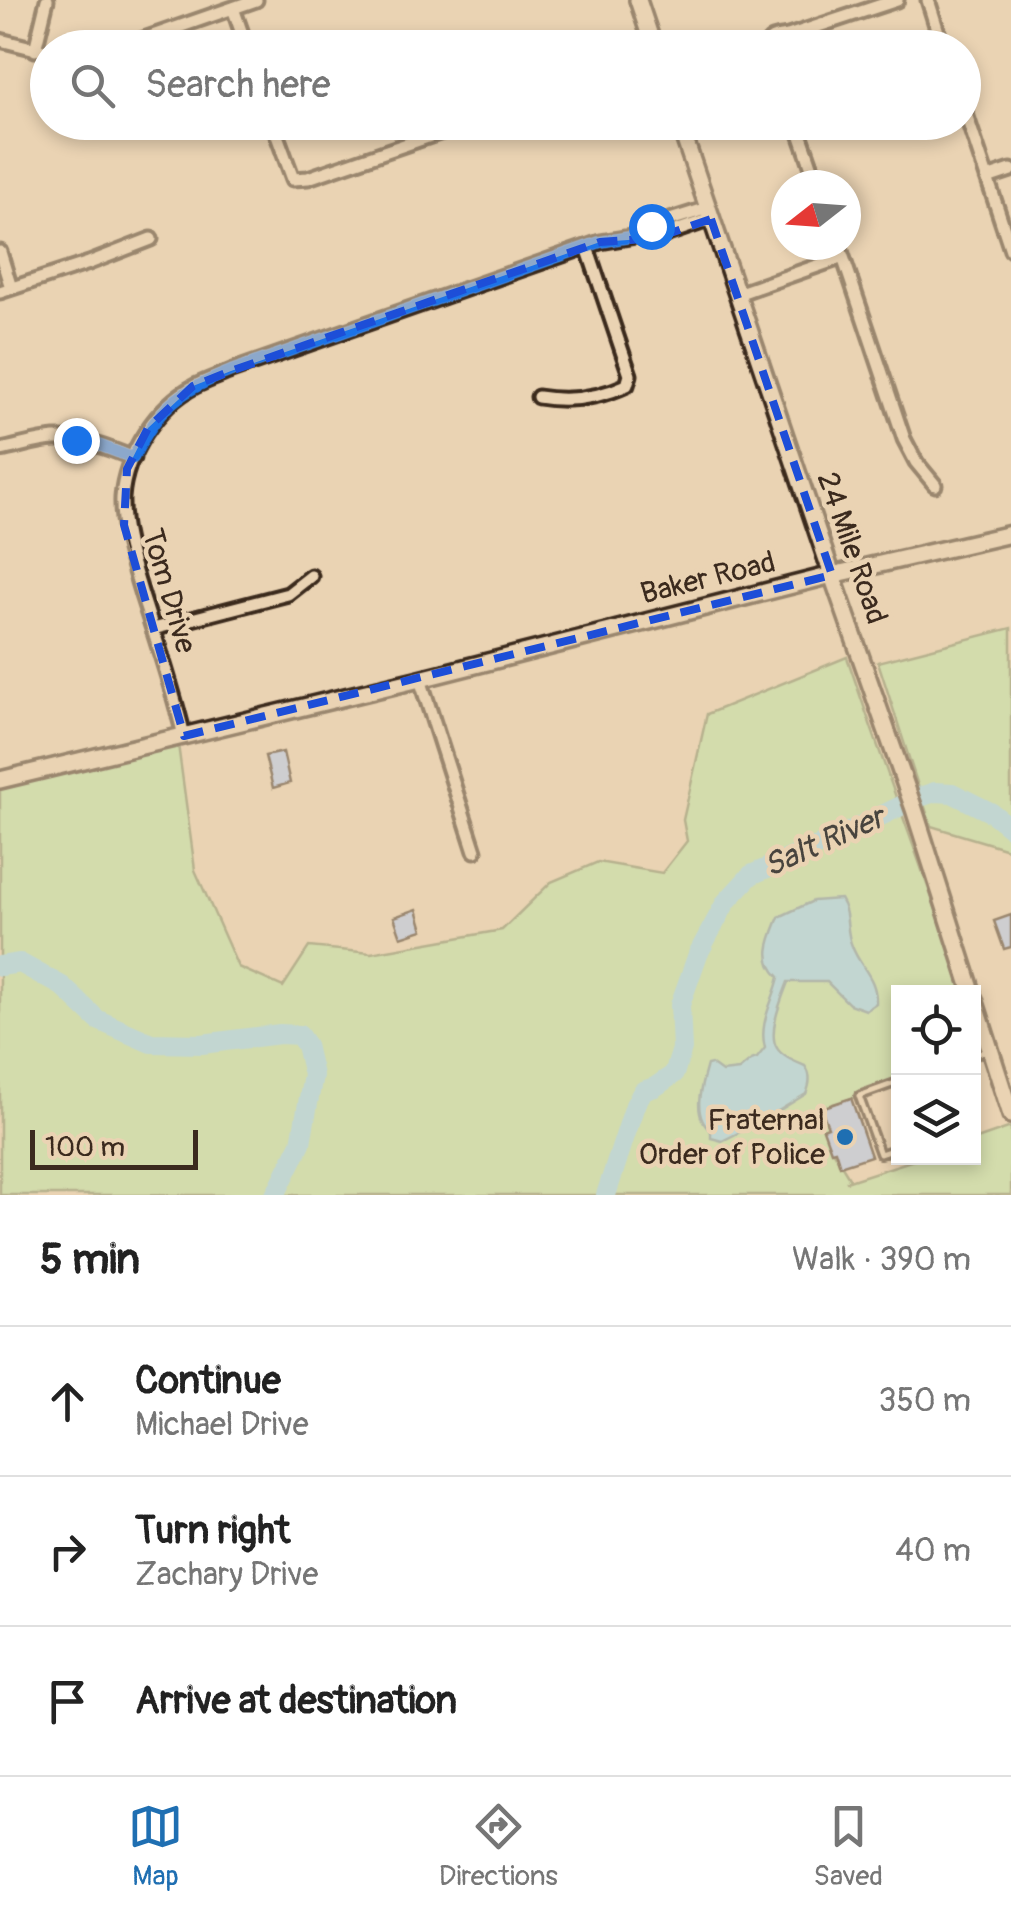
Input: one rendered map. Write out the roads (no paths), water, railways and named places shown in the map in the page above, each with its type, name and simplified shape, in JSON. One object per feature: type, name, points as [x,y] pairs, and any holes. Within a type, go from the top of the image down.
[{"type":"street","points":[[44,30],[48,0]]},
{"type":"street","points":[[170,30],[256,0]]},
{"type":"street","points":[[638,0],[648,30]]},
{"type":"street","points":[[806,30],[896,0]]},
{"type":"street","points":[[928,0],[938,30]]},
{"type":"street","points":[[234,8],[241,30]]},
{"type":"street","points":[[0,40],[30,48]]},
{"type":"street","points":[[279,140],[293,179],[308,178],[419,140]]},
{"type":"street","name":"24 Mile Road","points":[[685,140],[914,809],[969,985]]},
{"type":"street","points":[[802,140],[813,170]]},
{"type":"street","points":[[975,140],[1011,250]]},
{"type":"street","points":[[987,178],[1011,170]]},
{"type":"street","name":"Tom Drive","points":[[184,736],[132,561],[122,497],[128,469],[148,428],[171,403],[194,386],[231,371],[600,242],[642,235],[651,226],[709,214]]},
{"type":"street","points":[[0,252],[6,290],[151,239]]},
{"type":"street","points":[[538,397],[562,401],[609,393],[627,385],[630,375],[587,247]]},
{"type":"street","points":[[737,294],[819,260]]},
{"type":"street","points":[[844,260],[909,451],[934,485]]},
{"type":"street","points":[[0,450],[55,439],[96,444],[133,458]]},
{"type":"street","name":"Baker Road","points":[[0,780],[1011,534]]},
{"type":"street","points":[[153,629],[288,594],[311,576]]},
{"type":"street","points":[[420,678],[475,851]]},
{"type":"street","name":"24 Mile Road","points":[[981,1022],[1011,1115]]},
{"type":"lane","points":[[981,1052],[990,1049]]},
{"type":"lane","points":[[891,1085],[859,1096],[880,1154],[891,1150]]},
{"type":"water","points":[[840,899],[850,940],[871,979],[876,1003],[866,1010],[849,1004],[827,982],[788,982],[776,1015],[774,1042],[782,1054],[807,1069],[810,1080],[806,1094],[722,1141],[711,1138],[699,1109],[707,1065],[722,1072],[739,1070],[765,1048],[765,1021],[779,977],[770,963],[768,949],[779,917],[813,901]]},
{"type":"waterway","name":"Salt River","points":[[606,1195],[635,1105],[643,1091],[674,1074],[682,1049],[680,1005],[698,954],[726,902],[751,875],[935,792],[952,793],[992,813],[1011,828]]},
{"type":"waterway","name":"Salt River","points":[[0,966],[20,963],[62,986],[98,1020],[151,1043],[202,1044],[299,1035],[306,1045],[313,1075],[301,1143],[275,1195]]},
{"type":"place","name":"Fraternal Order of Police","points":[[845,1137]]}]
